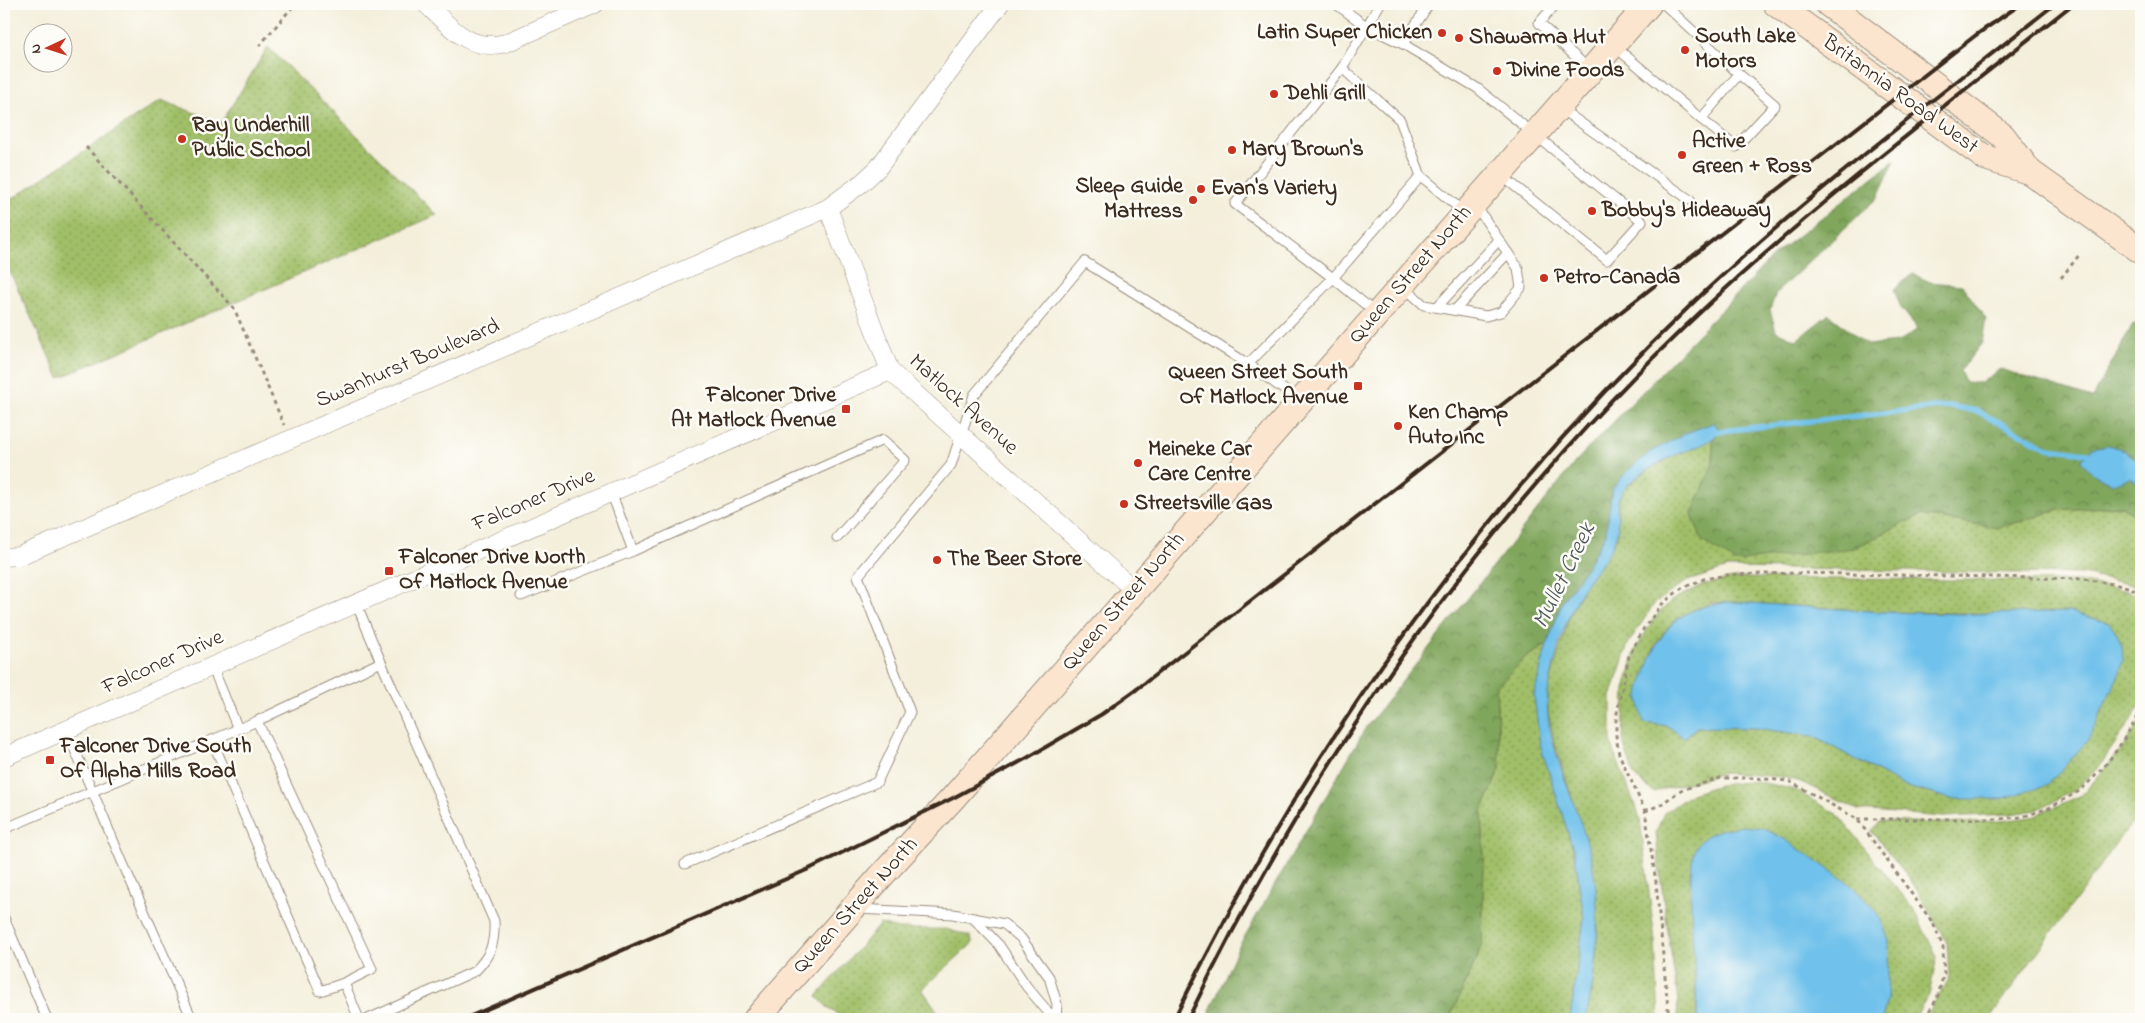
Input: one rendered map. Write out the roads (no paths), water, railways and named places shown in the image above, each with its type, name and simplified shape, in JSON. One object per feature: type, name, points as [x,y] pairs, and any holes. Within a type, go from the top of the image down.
[{"type":"main road","name":"Queen Street North","points":[[756,1019],[852,909],[953,798],[1649,4]]},
{"type":"main road","name":"Britannia Road West","points":[[1776,4],[1984,157],[2030,172],[2141,251]]},
{"type":"main road","name":"Britannia Road West","points":[[1828,4],[2003,136],[2030,172]]},
{"type":"street","points":[[426,4],[465,39],[478,44],[492,46],[506,43],[595,4]]},
{"type":"street","name":"Swanhurst Boulevard","points":[[4,557],[19,556],[828,208],[863,182],[878,168],[1000,4]]},
{"type":"street","name":"Matlock Avenue","points":[[828,208],[890,370],[1134,590]]},
{"type":"street","name":"Falconer Drive","points":[[4,757],[890,370]]},
{"type":"lane","points":[[1336,4],[1366,26],[1403,44],[1477,88],[1642,221],[1607,260],[1499,174]]},
{"type":"lane","points":[[1377,314],[1333,278],[1235,204],[1342,68],[1380,4]]},
{"type":"lane","points":[[1403,44],[1429,4]]},
{"type":"lane","points":[[1613,45],[1736,147],[1775,105],[1664,4]]},
{"type":"lane","points":[[1552,5],[1539,23],[1591,70]]},
{"type":"lane","points":[[1342,68],[1400,120],[1422,176],[1470,208],[1499,240],[1518,268],[1521,288],[1501,312],[1486,316],[1424,305],[1402,286]]},
{"type":"lane","points":[[1701,119],[1739,74]]},
{"type":"lane","points":[[1558,107],[1690,200]]},
{"type":"lane","points":[[1248,364],[1333,278],[1422,176]]},
{"type":"lane","points":[[1438,307],[1499,240]]},
{"type":"lane","points":[[1455,310],[1508,253]]},
{"type":"lane","points":[[684,864],[877,782],[910,712],[858,576],[951,465],[974,395],[1085,262],[1248,364],[1301,401]]},
{"type":"lane","points":[[521,596],[633,551],[883,440],[905,460],[837,538]]},
{"type":"lane","points":[[611,492],[633,551]]},
{"type":"lane","points":[[356,603],[494,921],[495,939],[486,961],[475,971],[368,1019]]},
{"type":"lane","points":[[4,829],[257,721],[381,662]]},
{"type":"lane","points":[[212,666],[238,729]]},
{"type":"lane","points":[[212,740],[320,991],[344,983],[372,969],[257,721]]},
{"type":"lane","points":[[66,729],[192,1019]]},
{"type":"lane","points":[[852,909],[953,914],[1004,924],[1021,938],[1049,977],[1057,1004],[1055,1019]]},
{"type":"lane","points":[[4,918],[47,1019]]},
{"type":"lane","points":[[974,918],[999,944],[1027,987],[1055,1019]]},
{"type":"lane","points":[[344,983],[359,1019]]},
{"type":"water","points":[[1713,423],[1719,431],[1711,440],[1679,453],[1647,470],[1634,479],[1620,494],[1616,537],[1606,557],[1588,581],[1571,610],[1562,636],[1549,687],[1547,706],[1555,751],[1587,842],[1592,862],[1597,901],[1597,940],[1593,980],[1586,1019],[1570,1019],[1584,918],[1575,855],[1540,744],[1534,695],[1547,645],[1563,600],[1586,568],[1606,534],[1612,489],[1629,470],[1650,452],[1689,432]]},
{"type":"water","points":[[2108,445],[2124,450],[2141,463],[2141,484],[2130,478],[2113,484],[2095,475],[2081,461],[2092,448]]},
{"type":"water","points":[[1734,602],[1884,612],[1967,614],[2070,612],[2109,623],[2117,634],[2122,647],[2123,661],[2119,674],[2088,740],[2048,785],[2001,799],[1951,799],[1904,786],[1813,736],[1755,728],[1697,727],[1684,738],[1668,726],[1644,723],[1640,710],[1640,692],[1654,650],[1661,637],[1679,618],[1690,612],[1703,607]]},
{"type":"water","points":[[1742,826],[1763,828],[1786,840],[1850,884],[1878,913],[1889,940],[1887,1000],[1882,1019],[1697,1019],[1691,899],[1693,856],[1698,844],[1703,839],[1718,831]]},
{"type":"waterway","name":"Mullet Creek","points":[[1712,432],[1948,406],[1977,411],[2048,448],[2094,454]]},
{"type":"railway","points":[[464,1019],[809,869],[953,798],[1102,714],[1249,602],[1976,35],[2021,4]]},
{"type":"railway","points":[[1174,1019],[1225,919],[1281,822],[1340,728],[1403,636],[1471,547],[1542,461],[1617,378],[1697,299],[1740,260],[1828,184],[2055,4]]},
{"type":"railway","points":[[1188,1019],[1238,920],[1293,823],[1352,729],[1415,637],[1482,549],[1554,464],[1629,382],[1753,264],[1842,188],[2073,4]]},
{"type":"place","name":"Latin Super Chicken","points":[[1442,33]]},
{"type":"place","name":"Shawarma Hut","points":[[1459,38]]},
{"type":"place","name":"South Lake Motors","points":[[1685,50]]},
{"type":"place","name":"Divine Foods","points":[[1497,71]]},
{"type":"place","name":"Dehli Grill","points":[[1274,94]]},
{"type":"place","name":"Ray Underhill Public School","points":[[182,139]]},
{"type":"place","name":"Mary Brown's","points":[[1232,150]]},
{"type":"place","name":"Active Green + Ross","points":[[1682,155]]},
{"type":"place","name":"Evan's Variety","points":[[1201,189]]},
{"type":"place","name":"Sleep Guide Mattress","points":[[1193,200]]},
{"type":"place","name":"Bobby's Hideaway","points":[[1592,211]]},
{"type":"place","name":"Petro-Canada","points":[[1544,278]]},
{"type":"place","name":"Queen Street South Of Matlock Avenue","points":[[1358,386]]},
{"type":"place","name":"Falconer Drive At Matlock Avenue","points":[[846,409]]},
{"type":"place","name":"Ken Champ Auto Inc","points":[[1398,426]]},
{"type":"place","name":"Meineke Car Care Centre","points":[[1138,463]]},
{"type":"place","name":"Streetsville Gas","points":[[1124,504]]},
{"type":"place","name":"The Beer Store","points":[[937,560]]},
{"type":"place","name":"Falconer Drive North Of Matlock Avenue","points":[[389,571]]},
{"type":"place","name":"Falconer Drive South Of Alpha Mills Road","points":[[50,760]]}]
